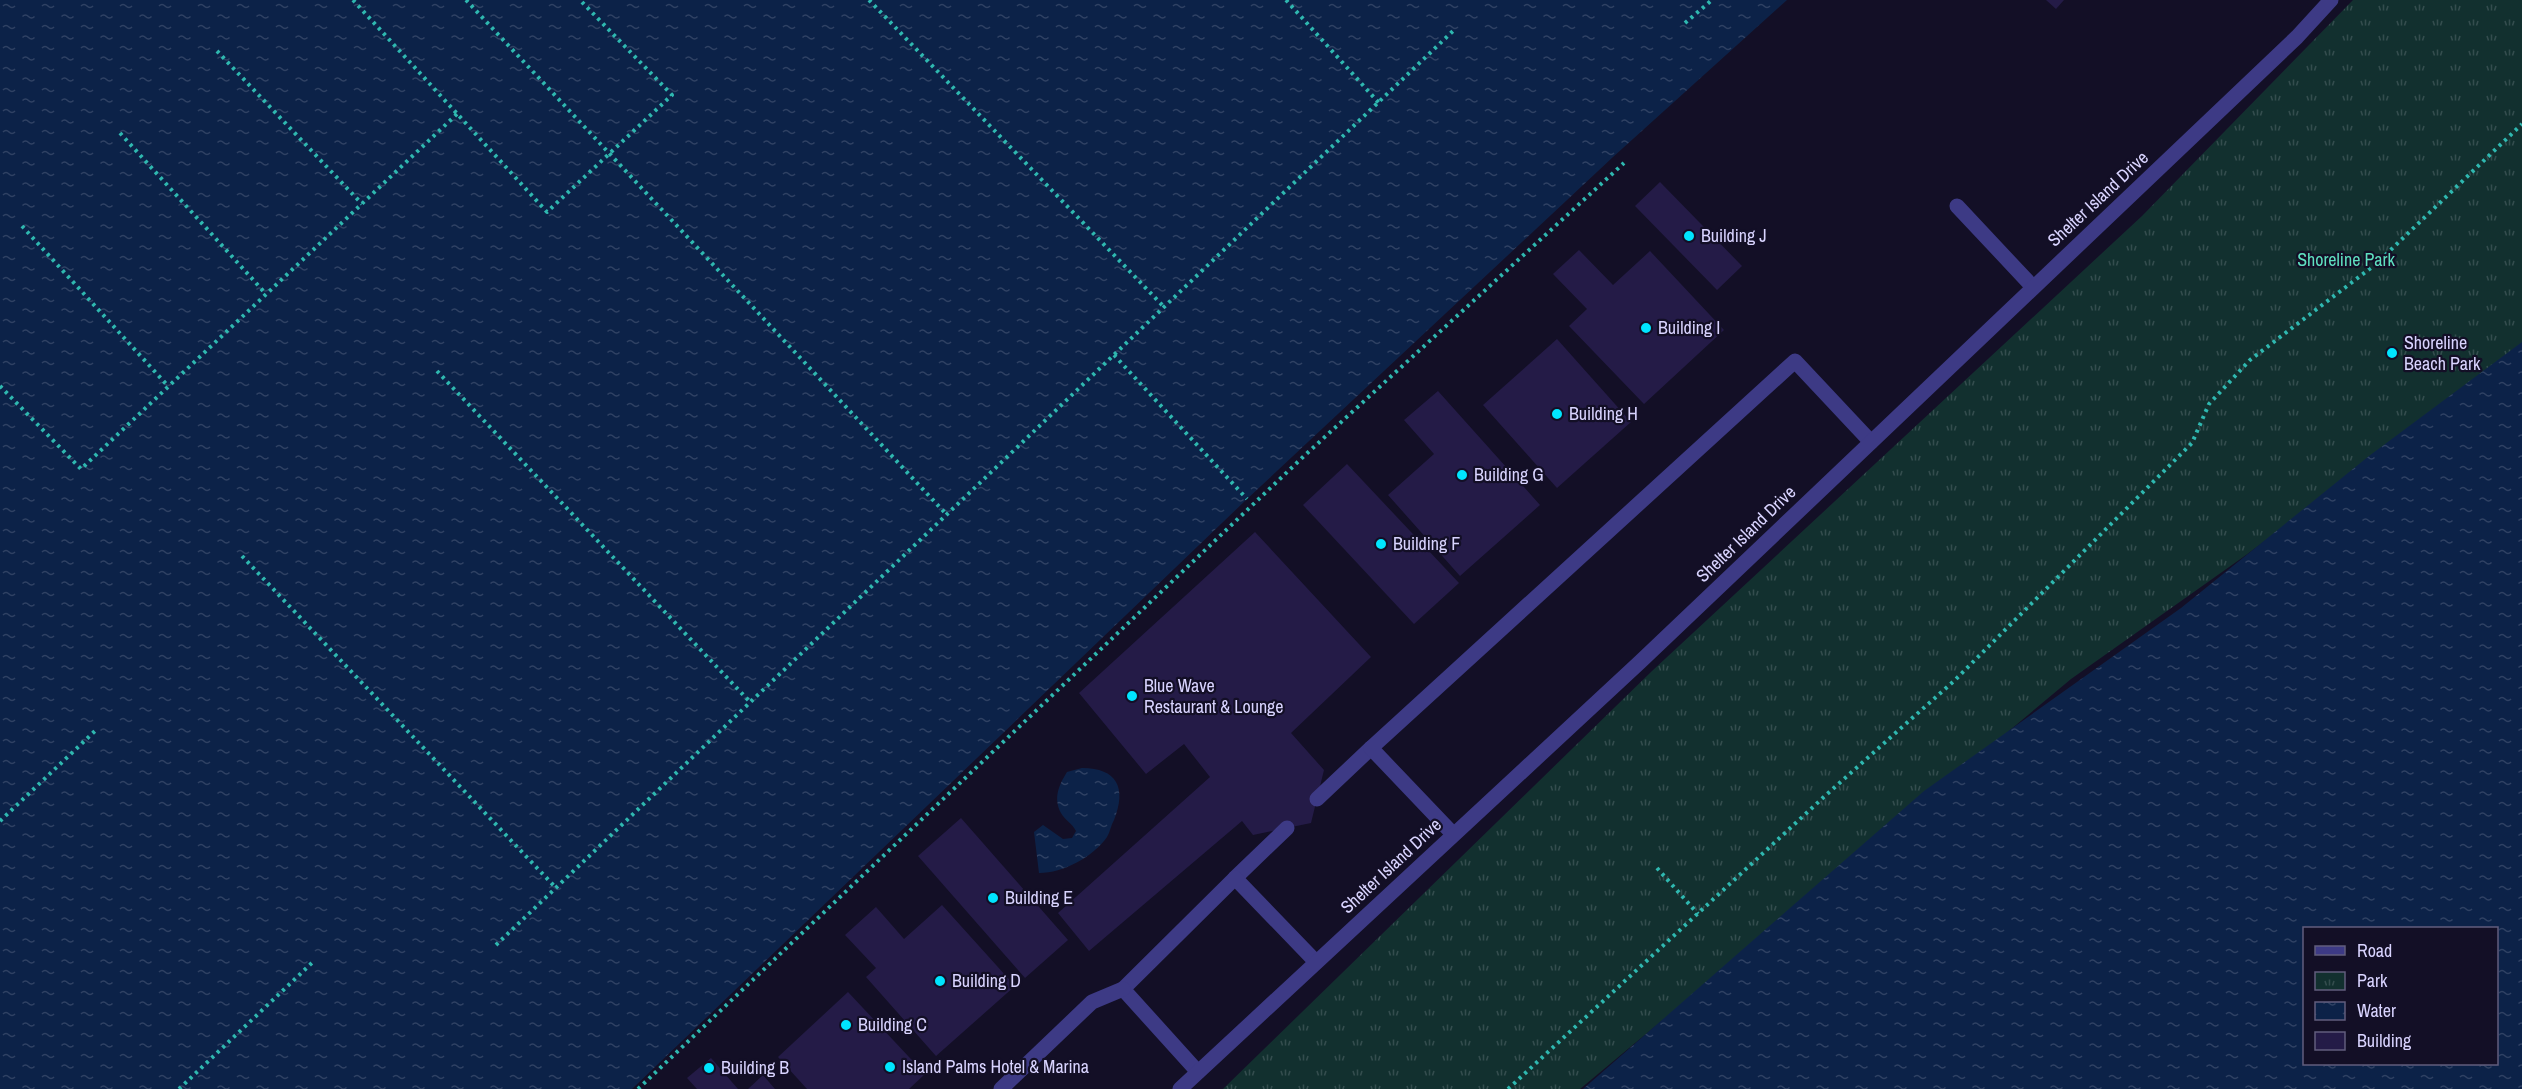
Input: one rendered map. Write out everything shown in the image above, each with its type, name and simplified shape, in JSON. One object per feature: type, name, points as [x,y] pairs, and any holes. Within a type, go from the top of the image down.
[{"type":"street","name":"Shelter Island Drive","points":[[1180,1089],[1640,662],[2297,37],[2331,0]]},
{"type":"street","points":[[1957,206],[2033,287]]},
{"type":"street","points":[[1317,799],[1568,566],[1795,361],[1871,442]]},
{"type":"street","points":[[1371,748],[1453,834]]},
{"type":"street","points":[[1001,1089],[1092,1002],[1123,988],[1287,828]]},
{"type":"street","points":[[1235,878],[1317,962]]},
{"type":"street","points":[[1123,988],[1198,1072]]},
{"type":"path","points":[[353,0],[547,212],[672,95],[581,0]]},
{"type":"path","points":[[466,0],[947,515]]},
{"type":"path","points":[[868,0],[1164,307]]},
{"type":"path","points":[[1286,0],[1378,103]]},
{"type":"path","points":[[1685,23],[1712,0]]},
{"type":"path","points":[[496,945],[1453,32]]},
{"type":"path","points":[[217,51],[362,204]]},
{"type":"path","points":[[0,386],[81,469],[457,114]]},
{"type":"path","points":[[1508,1089],[1963,672],[2192,443],[2209,404],[2250,360],[2376,264],[2522,124]]},
{"type":"path","points":[[120,133],[266,294]]},
{"type":"path","points":[[638,1089],[1303,457],[1624,163]]},
{"type":"path","points":[[22,226],[168,386]]},
{"type":"path","points":[[1114,355],[1246,499]]},
{"type":"path","points":[[437,371],[750,702]]},
{"type":"path","points":[[242,556],[556,888]]},
{"type":"path","points":[[0,821],[96,731]]},
{"type":"path","points":[[1657,868],[1698,914]]},
{"type":"path","points":[[179,1089],[315,960]]},
{"type":"green space","name":"Shoreline Park","points":[[2353,0],[2522,0],[2522,346],[2246,555],[2071,679],[1580,1089],[1223,1089],[1652,671],[2142,216]]},
{"type":"water","points":[[0,0],[1787,0],[1613,157],[1247,499],[632,1089],[0,1089]]},
{"type":"water","points":[[2522,342],[2522,1089],[1583,1089],[1924,791],[2181,608],[2369,456]]},
{"type":"water","points":[[1082,768],[1104,772],[1111,776],[1119,789],[1118,809],[1109,833],[1101,844],[1086,857],[1067,867],[1039,873],[1034,832],[1043,825],[1063,839],[1072,838],[1076,831],[1061,813],[1057,802],[1058,792],[1067,772]]},
{"type":"building","points":[[2046,0],[2064,0],[2056,9]]},
{"type":"building","name":"Building J","points":[[1660,182],[1742,266],[1717,290],[1635,206]]},
{"type":"building","name":"Building I","points":[[1579,250],[1613,285],[1650,251],[1724,330],[1644,404],[1569,326],[1587,309],[1553,274]]},
{"type":"building","name":"Building H","points":[[1557,339],[1631,422],[1557,488],[1483,405]]},
{"type":"building","name":"Building G","points":[[1438,391],[1540,505],[1460,576],[1388,495],[1434,454],[1404,420]]},
{"type":"building","name":"Building F","points":[[1347,464],[1459,583],[1414,624],[1303,505]]},
{"type":"building","points":[[1255,532],[1371,657],[1291,733],[1324,770],[1311,823],[1253,835],[1242,821],[1089,951],[1058,913],[1210,777],[1184,744],[1146,774],[1079,693]]},
{"type":"building","name":"Building E","points":[[961,818],[1068,940],[1025,978],[918,856]]},
{"type":"building","name":"Building D","points":[[942,905],[1015,986],[936,1056],[866,977],[876,968],[845,935],[876,907],[904,939]]},
{"type":"building","name":"Building C","points":[[848,992],[925,1074],[909,1089],[807,1089],[778,1057]]},
{"type":"building","name":"Building B","points":[[711,1058],[738,1089],[697,1089],[687,1078]]},
{"type":"building","name":"Building B","points":[[763,1075],[775,1089],[748,1089]]},
{"type":"place","name":"Building J","points":[[1689,236]]},
{"type":"place","name":"Building I","points":[[1646,328]]},
{"type":"place","name":"Shoreline Beach Park","points":[[2392,353]]},
{"type":"place","name":"Building H","points":[[1557,414]]},
{"type":"place","name":"Building G","points":[[1462,475]]},
{"type":"place","name":"Building F","points":[[1381,544]]},
{"type":"place","name":"Blue Wave Restaurant & Lounge","points":[[1132,696]]},
{"type":"place","name":"Building E","points":[[993,898]]},
{"type":"place","name":"Building D","points":[[940,981]]},
{"type":"place","name":"Building C","points":[[846,1025]]},
{"type":"place","name":"Island Palms Hotel & Marina","points":[[890,1067]]},
{"type":"place","name":"Building B","points":[[709,1068]]}]
